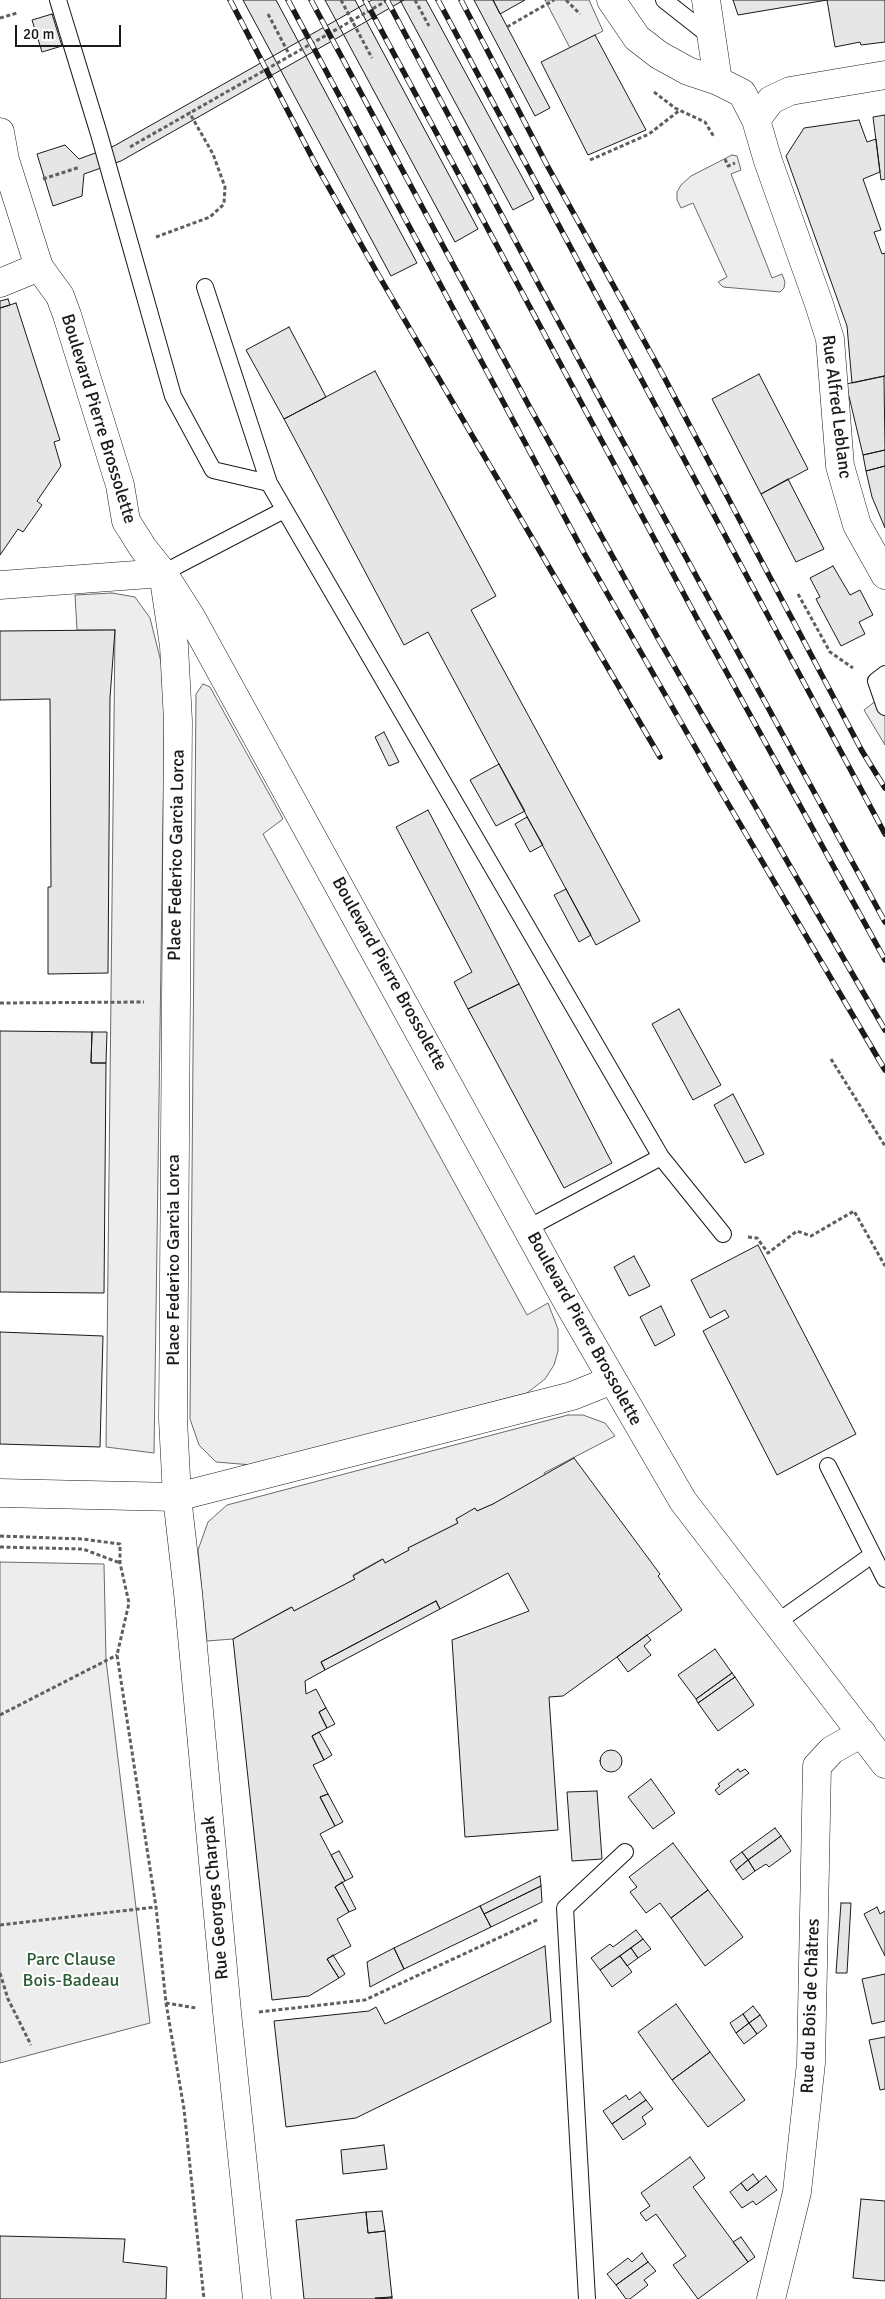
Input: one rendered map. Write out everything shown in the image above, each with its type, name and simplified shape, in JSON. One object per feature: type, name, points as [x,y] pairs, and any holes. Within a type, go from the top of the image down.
[{"type":"street","name":"Rue Alfred Leblanc","points":[[611,0],[637,38],[688,71],[718,81],[742,93],[756,120],[768,161],[830,339],[840,466],[857,525],[885,575]]},
{"type":"street","points":[[706,0],[718,81]]},
{"type":"street","points":[[756,120],[771,100],[790,91],[885,75]]},
{"type":"street","name":"Boulevard Pierre Brossolette","points":[[0,132],[5,160],[39,267],[60,296],[67,315],[120,485],[126,520],[191,617],[612,1380],[682,1501],[885,1764]]},
{"type":"street","points":[[0,283],[39,267]]},
{"type":"street","points":[[0,585],[163,573]]},
{"type":"street","name":"Place Federico Garcia Lorca","points":[[163,573],[174,646],[178,721],[174,1399],[177,1497]]},
{"type":"street","points":[[0,1494],[177,1497],[572,1396],[612,1380]]},
{"type":"street","name":"Rue Georges Charpak","points":[[177,1497],[257,2299]]},
{"type":"street","name":"Rue du Bois de Châtres","points":[[771,2299],[797,2192],[811,2063],[817,1766],[832,1750],[862,1733]]},
{"type":"lane","points":[[58,0],[99,134],[173,396],[212,470],[269,483]]},
{"type":"lane","points":[[664,0],[711,37]]},
{"type":"lane","points":[[205,287],[269,483],[661,1157],[723,1234]]},
{"type":"lane","points":[[163,573],[284,510]]},
{"type":"lane","points":[[880,678],[885,707]]},
{"type":"lane","points":[[528,1228],[661,1157]]},
{"type":"lane","points":[[828,1466],[885,1579]]},
{"type":"lane","points":[[776,1623],[872,1554]]},
{"type":"lane","points":[[587,2299],[565,1908],[625,1852]]},
{"type":"path","points":[[341,0],[372,58]]},
{"type":"path","points":[[126,149],[388,0]]},
{"type":"path","points":[[415,0],[429,26]]},
{"type":"path","points":[[507,27],[554,0]]},
{"type":"path","points":[[0,18],[17,13]]},
{"type":"path","points":[[268,14],[290,56]]},
{"type":"path","points":[[590,160],[649,134],[680,110]]},
{"type":"path","points":[[130,248],[210,217],[224,204],[226,187],[213,154],[189,112]]},
{"type":"path","points":[[725,159],[728,166],[740,162]]},
{"type":"path","points":[[45,179],[82,166]]},
{"type":"path","points":[[798,594],[830,652],[848,666],[880,678]]},
{"type":"path","points":[[0,1004],[151,1002]]},
{"type":"path","points":[[831,1059],[885,1146]]},
{"type":"path","points":[[723,1234],[757,1238],[768,1253],[797,1231],[811,1236],[854,1211],[885,1266]]},
{"type":"path","points":[[0,1536],[82,1539],[120,1544],[120,1562],[129,1603],[117,1655],[156,1908],[166,2003],[184,2109],[204,2299]]},
{"type":"path","points":[[0,1547],[83,1549],[120,1562]]},
{"type":"path","points":[[0,1715],[117,1655]]},
{"type":"path","points":[[0,1925],[156,1908]]},
{"type":"path","points":[[166,2003],[227,2012],[275,2011],[365,2000],[565,1908]]},
{"type":"path","points":[[0,1974],[8,1999],[31,2045]]},
{"type":"shaded area","points":[[545,0],[589,0],[603,31],[570,48]]},
{"type":"shaded area","points":[[732,155],[737,156],[741,170],[731,174],[772,278],[782,274],[785,282],[784,288],[780,292],[723,287],[718,282],[727,277],[693,203],[681,208],[677,200],[677,192],[681,185],[691,176]]},
{"type":"shaded area","points":[[112,593],[135,597],[150,618],[165,678],[154,1453],[106,1447],[115,630],[77,630],[75,595]]},
{"type":"shaded area","points":[[203,684],[210,687],[283,819],[263,834],[527,1315],[548,1303],[558,1329],[558,1351],[554,1365],[545,1379],[527,1393],[252,1465],[216,1462],[199,1445],[190,1419],[196,694]]},
{"type":"shaded area","points":[[885,694],[885,745],[864,710]]},
{"type":"shaded area","points":[[568,1415],[583,1415],[605,1423],[615,1436],[544,1473],[545,1476],[493,1504],[477,1511],[475,1509],[456,1519],[458,1523],[408,1548],[409,1550],[385,1563],[382,1559],[353,1575],[355,1579],[294,1611],[291,1607],[233,1639],[207,1641],[198,1550],[208,1522],[227,1505]]},
{"type":"shaded area","name":"Parc Clause Bois-Badeau","points":[[0,1562],[104,1564],[106,1660],[150,2023],[0,2063]]},
{"type":"building","points":[[243,0],[276,0],[417,263],[391,276]]},
{"type":"building","points":[[325,0],[355,0],[478,229],[455,242]]},
{"type":"building","points":[[372,0],[404,0],[121,161],[84,174],[82,196],[53,206],[37,154],[65,145],[79,159],[114,146]]},
{"type":"building","points":[[400,0],[426,0],[534,199],[513,210]]},
{"type":"building","points":[[474,0],[493,0],[550,108],[535,116]]},
{"type":"building","points":[[493,0],[525,0],[500,14]]},
{"type":"building","points":[[733,0],[827,0],[738,15]]},
{"type":"building","points":[[827,0],[885,0],[885,42],[861,45],[860,42],[835,47]]},
{"type":"building","points":[[52,14],[62,46],[42,52],[32,20]]},
{"type":"building","points":[[595,35],[646,130],[588,155],[541,62]]},
{"type":"building","points":[[885,115],[885,179],[881,180],[873,117]]},
{"type":"building","points":[[859,120],[867,142],[876,139],[880,172],[863,179],[881,230],[874,232],[882,254],[885,253],[885,376],[852,383],[847,326],[786,156],[804,128]]},
{"type":"building","points":[[8,299],[10,305],[0,308],[0,301]]},
{"type":"building","points":[[16,303],[60,440],[54,442],[61,466],[37,501],[42,505],[23,532],[18,529],[0,555],[0,308]]},
{"type":"building","points":[[289,327],[326,397],[284,419],[246,350]]},
{"type":"building","points":[[375,371],[496,596],[471,610],[640,921],[596,945],[428,632],[404,645],[284,419]]},
{"type":"building","points":[[759,374],[808,469],[761,494],[712,399]]},
{"type":"building","points":[[884,376],[885,450],[863,455],[846,384]]},
{"type":"building","points":[[885,450],[885,466],[866,471],[863,455]]},
{"type":"building","points":[[885,466],[885,528],[872,497],[866,471]]},
{"type":"building","points":[[788,479],[824,549],[796,562],[761,494]]},
{"type":"building","points":[[833,566],[850,595],[860,590],[873,615],[859,622],[865,634],[841,646],[816,599],[820,597],[810,578]]},
{"type":"building","points":[[115,630],[110,698],[108,973],[48,974],[48,887],[51,887],[50,699],[0,700],[0,631]]},
{"type":"building","points":[[384,732],[399,762],[389,766],[375,737]]},
{"type":"building","points":[[499,764],[525,811],[496,826],[470,780]]},
{"type":"building","points":[[428,810],[519,984],[468,1009],[454,982],[472,972],[396,827]]},
{"type":"building","points":[[527,817],[543,845],[530,852],[515,824]]},
{"type":"building","points":[[566,889],[591,935],[579,942],[554,895]]},
{"type":"building","points":[[519,984],[612,1163],[564,1188],[468,1009]]},
{"type":"building","points":[[679,1009],[721,1085],[693,1100],[652,1024]]},
{"type":"building","points":[[0,1031],[92,1032],[91,1063],[106,1063],[104,1293],[0,1292]]},
{"type":"building","points":[[92,1032],[107,1032],[106,1063],[91,1063]]},
{"type":"building","points":[[733,1094],[764,1154],[745,1163],[714,1105]]},
{"type":"building","points":[[758,1245],[856,1434],[777,1475],[703,1331],[729,1317],[725,1310],[710,1318],[691,1280]]},
{"type":"building","points":[[634,1256],[650,1286],[629,1296],[614,1267]]},
{"type":"building","points":[[661,1306],[675,1335],[655,1346],[640,1317]]},
{"type":"building","points":[[0,1332],[103,1336],[100,1447],[0,1444]]},
{"type":"building","points":[[574,1458],[660,1574],[658,1576],[682,1610],[563,1696],[549,1697],[558,1830],[465,1837],[452,1640],[529,1611],[508,1573],[440,1609],[436,1601],[321,1662],[325,1670],[305,1681],[306,1694],[316,1689],[326,1708],[319,1712],[327,1728],[312,1736],[324,1760],[313,1765],[328,1794],[320,1797],[335,1826],[320,1834],[345,1881],[335,1887],[349,1912],[337,1919],[351,1946],[327,1959],[339,1978],[309,1996],[272,2000],[233,1639],[292,1607],[294,1611],[355,1579],[353,1576],[383,1559],[385,1563],[409,1550],[408,1548],[458,1523],[456,1519],[475,1508],[477,1511],[493,1504]]},
{"type":"building","points":[[436,1601],[440,1609],[325,1670],[321,1662]]},
{"type":"building","points":[[647,1635],[651,1640],[644,1646],[651,1655],[628,1672],[617,1657]]},
{"type":"building","points":[[715,1649],[732,1673],[696,1699],[678,1675]]},
{"type":"building","points":[[732,1673],[735,1677],[698,1703],[696,1699]]},
{"type":"building","points":[[735,1677],[754,1705],[718,1731],[698,1703]]},
{"type":"building","points":[[326,1708],[335,1724],[327,1728],[319,1712]]},
{"type":"building","points":[[319,1732],[332,1755],[324,1760],[312,1736]]},
{"type":"building","points":[[611,1750],[619,1753],[622,1761],[619,1769],[611,1772],[603,1769],[600,1761],[603,1753]]},
{"type":"building","points":[[738,1769],[740,1772],[745,1769],[749,1773],[719,1795],[715,1790],[720,1786],[718,1784]]},
{"type":"building","points":[[651,1779],[675,1813],[653,1829],[628,1797]]},
{"type":"building","points":[[597,1791],[602,1859],[572,1861],[567,1792]]},
{"type":"building","points":[[328,1794],[343,1822],[335,1826],[320,1797]]},
{"type":"building","points":[[775,1828],[781,1836],[748,1860],[742,1852]]},
{"type":"building","points":[[781,1836],[791,1851],[769,1867],[766,1864],[755,1871],[748,1860]]},
{"type":"building","points":[[673,1843],[708,1890],[671,1918],[660,1903],[646,1913],[630,1892],[637,1887],[629,1877]]},
{"type":"building","points":[[339,1851],[353,1877],[345,1881],[331,1855]]},
{"type":"building","points":[[742,1852],[748,1860],[736,1870],[730,1861]]},
{"type":"building","points":[[748,1860],[755,1871],[743,1880],[736,1870]]},
{"type":"building","points":[[540,1876],[541,1886],[484,1914],[480,1906]]},
{"type":"building","points":[[342,1882],[356,1909],[349,1912],[335,1887]]},
{"type":"building","points":[[541,1886],[542,1902],[491,1927],[484,1914]]},
{"type":"building","points":[[708,1890],[743,1937],[705,1966],[671,1918]]},
{"type":"building","points":[[841,1903],[851,1903],[847,1973],[836,1973]]},
{"type":"building","points":[[480,1906],[491,1927],[404,1969],[394,1948]]},
{"type":"building","points":[[877,1907],[880,1914],[885,1911],[885,1956],[864,1914]]},
{"type":"building","points":[[636,1930],[643,1939],[600,1970],[591,1958],[610,1944],[613,1947]]},
{"type":"building","points":[[643,1939],[651,1949],[638,1958],[631,1948]]},
{"type":"building","points":[[545,1946],[551,2022],[356,2118],[286,2127],[274,2021],[369,2011],[376,2007],[385,2024]]},
{"type":"building","points":[[394,1948],[404,1969],[370,1987],[367,1962]]},
{"type":"building","points":[[631,1948],[638,1958],[627,1966],[620,1956]]},
{"type":"building","points":[[333,1955],[345,1974],[339,1978],[327,1959]]},
{"type":"building","points":[[620,1956],[632,1972],[612,1987],[600,1970]]},
{"type":"building","points":[[885,1974],[885,2021],[872,2024],[862,1979]]},
{"type":"building","points":[[676,2004],[710,2052],[672,2080],[638,2032]]},
{"type":"building","points":[[753,2006],[760,2015],[749,2023],[743,2014]]},
{"type":"building","points":[[743,2014],[749,2023],[736,2033],[730,2023]]},
{"type":"building","points":[[760,2015],[767,2026],[757,2034],[749,2023]]},
{"type":"building","points":[[749,2023],[757,2034],[744,2044],[736,2033]]},
{"type":"building","points":[[885,2037],[885,2089],[880,2090],[869,2040]]},
{"type":"building","points":[[710,2052],[745,2100],[708,2127],[672,2080]]},
{"type":"building","points":[[640,2092],[646,2100],[612,2124],[603,2111],[626,2095],[629,2100]]},
{"type":"building","points":[[646,2100],[653,2109],[642,2117],[646,2124],[623,2140],[612,2124]]},
{"type":"building","points":[[384,2145],[387,2169],[343,2174],[341,2150]]},
{"type":"building","points":[[690,2157],[705,2178],[693,2187],[748,2262],[698,2299],[673,2265],[686,2256],[656,2214],[646,2221],[640,2213],[650,2206],[641,2193]]},
{"type":"building","points":[[753,2174],[759,2182],[747,2191],[741,2183]]},
{"type":"building","points":[[766,2176],[777,2190],[756,2205],[753,2201],[742,2208],[730,2192],[741,2183],[747,2191]]},
{"type":"building","points":[[861,2199],[885,2201],[885,2281],[853,2278]]},
{"type":"building","points":[[382,2211],[385,2231],[368,2233],[366,2212]]},
{"type":"building","points":[[366,2212],[368,2233],[385,2231],[392,2297],[375,2299],[304,2299],[296,2220]]},
{"type":"building","points":[[0,2236],[125,2239],[123,2262],[167,2267],[166,2299],[0,2299]]},
{"type":"building","points":[[741,2237],[755,2257],[748,2262],[733,2242]]},
{"type":"building","points":[[642,2253],[648,2262],[616,2285],[607,2274],[628,2258],[632,2262]]},
{"type":"building","points":[[648,2262],[656,2271],[644,2280],[648,2285],[630,2299],[626,2299],[616,2285]]},
{"type":"building","points":[[392,2297],[392,2299],[375,2298]]},
{"type":"railway","points":[[230,0],[316,165],[379,276],[660,757]]},
{"type":"railway","points":[[288,0],[584,553],[710,773],[885,1070]]},
{"type":"railway","points":[[311,0],[528,404],[659,640],[885,1030]]},
{"type":"railway","points":[[365,0],[700,624],[885,960]]},
{"type":"railway","points":[[387,0],[604,407],[885,922]]},
{"type":"railway","points":[[438,0],[885,834]]},
{"type":"railway","points":[[461,0],[548,167],[664,377],[862,751],[885,788]]}]
